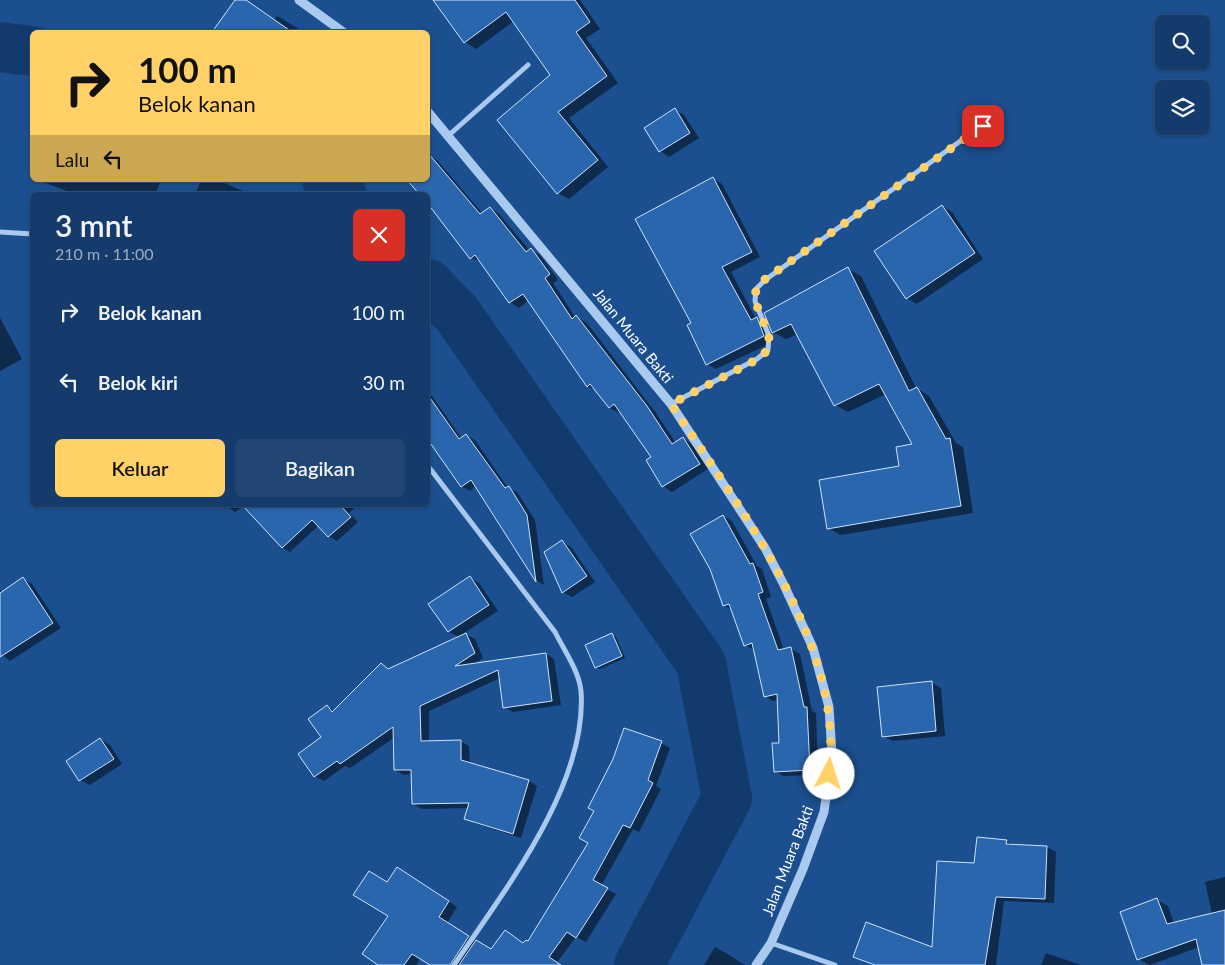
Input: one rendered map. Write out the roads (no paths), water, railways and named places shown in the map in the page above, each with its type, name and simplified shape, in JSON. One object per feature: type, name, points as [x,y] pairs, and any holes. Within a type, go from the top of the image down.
[{"type":"street","points":[[299,0],[340,30]]},
{"type":"street","points":[[450,135],[528,64]]},
{"type":"street","name":"Jalan Muara Bakti","points":[[430,114],[450,135],[671,404],[765,548],[813,648],[829,707],[832,754],[824,812],[803,869],[771,942],[756,965]]},
{"type":"street","points":[[671,404],[758,359],[768,350],[769,336],[755,301],[756,289],[764,280],[983,126]]},
{"type":"street","points":[[0,232],[30,234]]},
{"type":"street","points":[[430,469],[555,632],[571,661],[581,689],[580,731],[572,767],[556,801],[510,882],[454,965]]},
{"type":"street","points":[[771,942],[835,965]]},
{"type":"waterway","points":[[0,47],[30,51]]},
{"type":"waterway","points":[[329,182],[339,192]]},
{"type":"waterway","points":[[430,286],[457,314],[701,663],[727,798],[639,965]]}]
